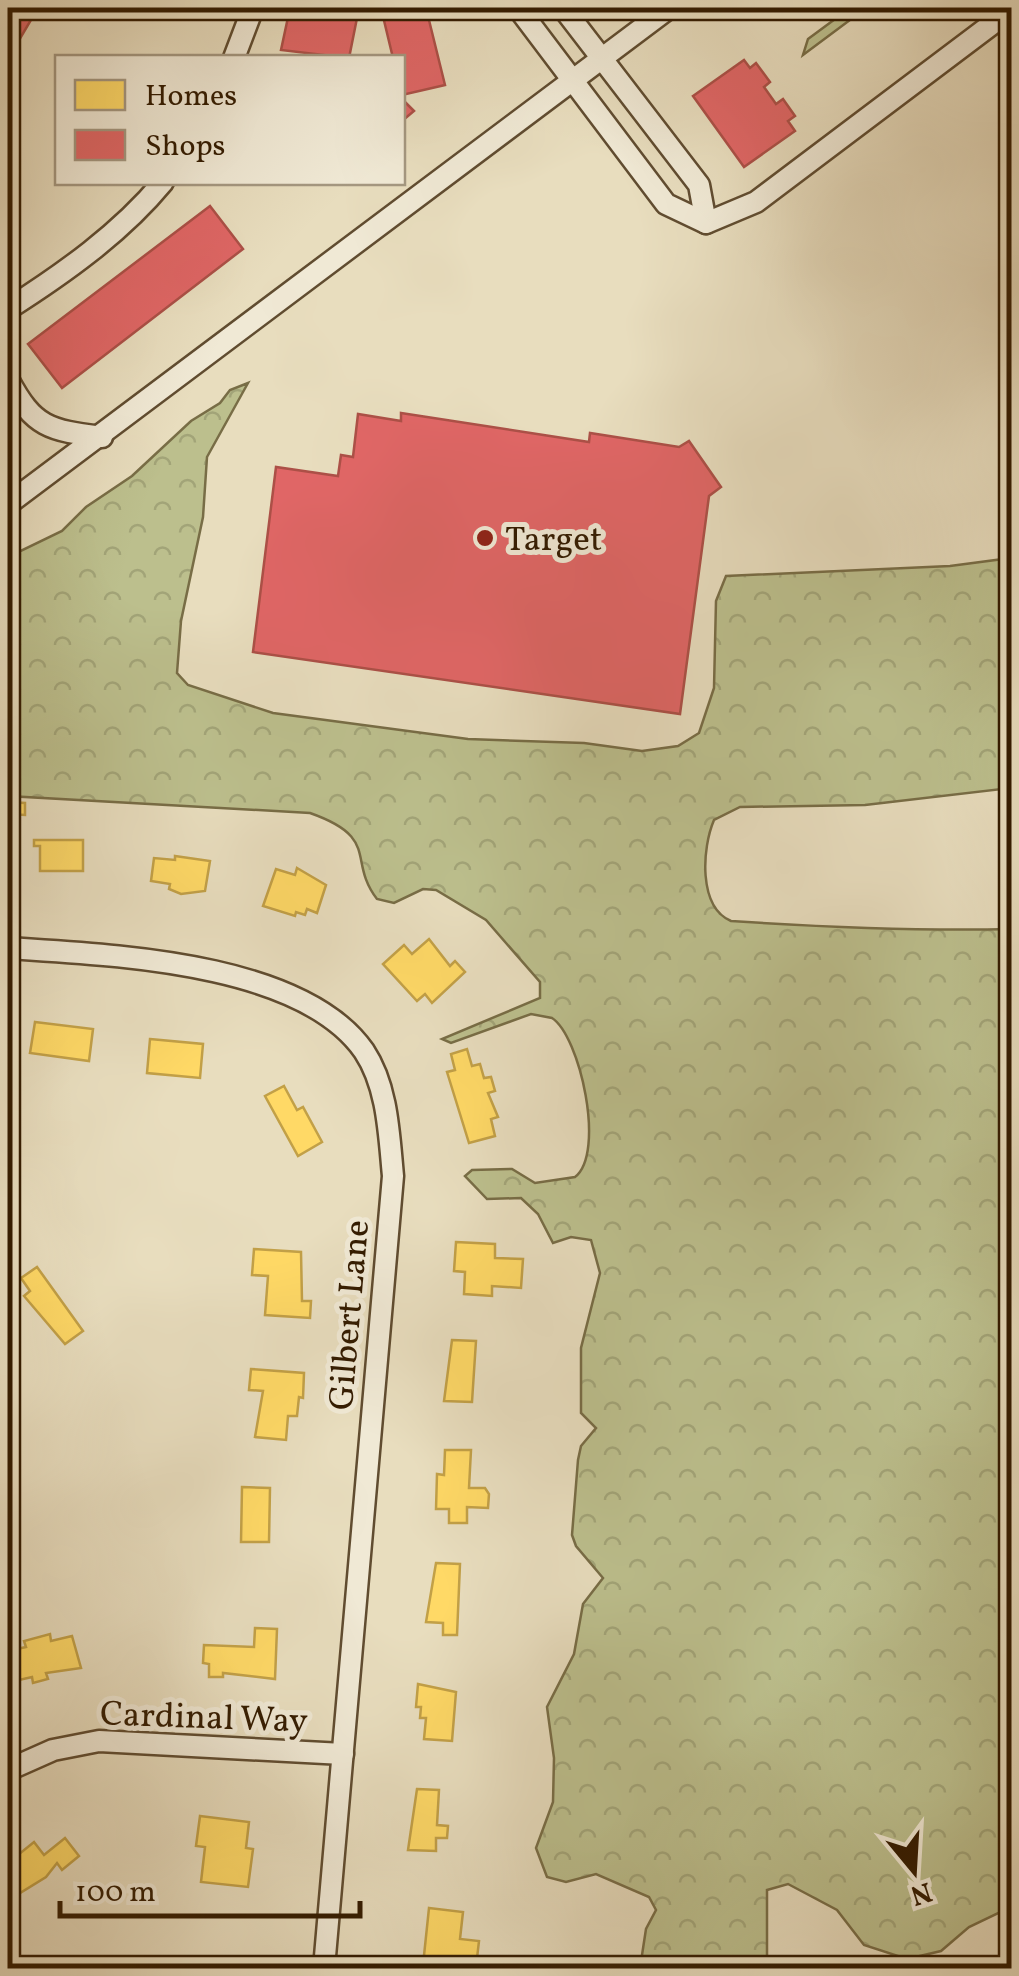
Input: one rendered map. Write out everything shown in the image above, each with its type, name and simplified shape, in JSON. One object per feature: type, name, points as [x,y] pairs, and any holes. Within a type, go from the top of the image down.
[{"type":"street","points":[[235,55],[253,8]]},
{"type":"street","points":[[518,8],[666,204],[706,223],[756,202],[1012,9]]},
{"type":"street","points":[[563,8],[698,185],[706,223]]},
{"type":"street","points":[[8,504],[669,8]]},
{"type":"street","points":[[8,309],[47,284],[133,216],[160,185]]},
{"type":"street","points":[[8,379],[26,412],[40,423],[59,431],[102,437]]},
{"type":"street","name":"Gilbert Lane","points":[[8,948],[113,956],[269,983],[318,1008],[364,1051],[387,1109],[392,1176],[324,1968]]},
{"type":"street","name":"Cardinal Way","points":[[8,1770],[53,1750],[99,1741],[342,1754]]},
{"type":"green space","points":[[850,8],[866,8],[803,55],[808,39]]},
{"type":"green space","points":[[248,383],[207,457],[203,517],[181,621],[177,673],[188,685],[273,713],[468,739],[584,743],[642,751],[678,746],[699,733],[714,688],[716,601],[726,576],[950,566],[1011,558],[1011,788],[865,805],[740,807],[714,820],[705,861],[713,903],[731,921],[1011,929],[1011,1907],[969,1927],[941,1951],[907,1959],[864,1945],[837,1910],[788,1884],[767,1890],[767,1968],[640,1968],[646,1929],[656,1910],[649,1897],[596,1874],[566,1882],[547,1877],[536,1848],[553,1802],[554,1758],[547,1707],[574,1654],[583,1604],[603,1578],[576,1546],[572,1535],[581,1446],[596,1428],[581,1413],[581,1348],[600,1273],[591,1240],[571,1237],[553,1243],[538,1214],[521,1198],[487,1199],[465,1176],[472,1170],[512,1169],[535,1183],[575,1177],[584,1164],[588,1145],[586,1095],[572,1047],[552,1018],[531,1014],[451,1043],[442,1039],[540,998],[540,982],[486,920],[436,890],[423,889],[394,903],[377,899],[368,885],[354,841],[332,822],[310,813],[8,796],[8,557],[62,531],[86,507],[132,476],[191,421],[220,403],[230,390]]},
{"type":"building: Homes","points":[[8,802],[25,803],[25,815],[8,814]]},
{"type":"building: Homes","points":[[34,840],[83,840],[83,871],[40,871],[40,846],[34,846]]},
{"type":"building: Homes","points":[[175,856],[210,861],[205,891],[181,894],[169,889],[170,884],[151,881],[154,858],[175,860]]},
{"type":"building: Homes","points":[[297,868],[326,885],[317,913],[307,909],[305,915],[296,912],[295,916],[263,906],[276,869],[295,875]]},
{"type":"building: Homes","points":[[429,939],[450,966],[455,961],[465,972],[432,1003],[425,994],[417,1001],[383,964],[404,945],[412,954]]},
{"type":"building: Homes","points":[[35,1022],[93,1029],[89,1061],[30,1053]]},
{"type":"building: Homes","points":[[150,1039],[203,1044],[200,1078],[147,1073]]},
{"type":"building: Homes","points":[[467,1049],[472,1066],[480,1064],[484,1078],[491,1077],[495,1091],[488,1093],[498,1117],[491,1119],[495,1136],[469,1143],[447,1072],[455,1070],[451,1054]]},
{"type":"building: Homes","points":[[284,1086],[297,1110],[303,1107],[322,1142],[298,1156],[265,1096]]},
{"type":"building: Homes","points":[[456,1242],[495,1244],[495,1258],[523,1259],[521,1288],[492,1286],[492,1296],[464,1294],[465,1272],[454,1271]]},
{"type":"building: Homes","points":[[254,1249],[301,1252],[302,1301],[311,1301],[310,1318],[265,1315],[268,1276],[252,1275]]},
{"type":"building: Homes","points":[[37,1267],[83,1331],[65,1344],[24,1296],[30,1291],[21,1278]]},
{"type":"building: Homes","points":[[452,1340],[476,1341],[472,1402],[444,1401]]},
{"type":"building: Homes","points":[[251,1369],[304,1373],[303,1398],[299,1397],[297,1416],[288,1416],[286,1440],[255,1437],[263,1391],[249,1390]]},
{"type":"building: Homes","points":[[445,1450],[471,1450],[469,1488],[485,1488],[489,1494],[488,1508],[467,1507],[467,1523],[449,1523],[449,1509],[436,1509],[437,1474],[444,1475]]},
{"type":"building: Homes","points":[[242,1487],[270,1488],[269,1542],[241,1542]]},
{"type":"building: Homes","points":[[436,1563],[460,1564],[457,1635],[443,1635],[443,1623],[426,1622]]},
{"type":"building: Homes","points":[[255,1628],[277,1629],[275,1679],[223,1673],[223,1677],[209,1677],[209,1664],[203,1663],[204,1645],[254,1647]]},
{"type":"building: Homes","points":[[50,1634],[51,1641],[72,1636],[81,1668],[46,1673],[48,1679],[33,1683],[32,1677],[19,1680],[12,1650],[26,1647],[24,1641]]},
{"type":"building: Homes","points":[[418,1684],[456,1692],[452,1741],[424,1739],[426,1718],[420,1718],[421,1707],[416,1707]]},
{"type":"building: Homes","points":[[417,1789],[439,1790],[437,1825],[448,1826],[447,1838],[436,1838],[436,1851],[408,1850]]},
{"type":"building: Homes","points":[[200,1816],[249,1822],[246,1848],[253,1849],[248,1887],[201,1882],[205,1847],[196,1846]]},
{"type":"building: Homes","points":[[65,1838],[79,1856],[62,1870],[57,1863],[46,1877],[20,1893],[8,1878],[8,1863],[34,1842],[44,1855]]},
{"type":"building: Homes","points":[[429,1908],[463,1912],[460,1939],[479,1941],[476,1967],[423,1965]]},
{"type":"building: Shops","points":[[8,8],[38,8],[8,59]]},
{"type":"building: Shops","points":[[290,8],[359,8],[350,55],[281,50]]},
{"type":"building: Shops","points":[[381,8],[426,8],[445,85],[405,94],[405,55],[392,55]]},
{"type":"building: Shops","points":[[744,60],[750,68],[756,63],[770,82],[764,87],[776,104],[783,99],[795,116],[788,121],[795,131],[744,167],[693,96]]},
{"type":"building: Shops","points":[[405,102],[414,111],[405,118]]},
{"type":"building: Shops","points":[[210,206],[243,249],[62,388],[28,344]]},
{"type":"building: Shops","name":"Target","points":[[401,413],[589,442],[590,433],[679,447],[689,441],[721,487],[709,496],[680,714],[253,652],[276,467],[338,476],[341,455],[353,457],[358,414],[401,421]]},
{"type":"place","name":"Target","points":[[485,538]]}]
